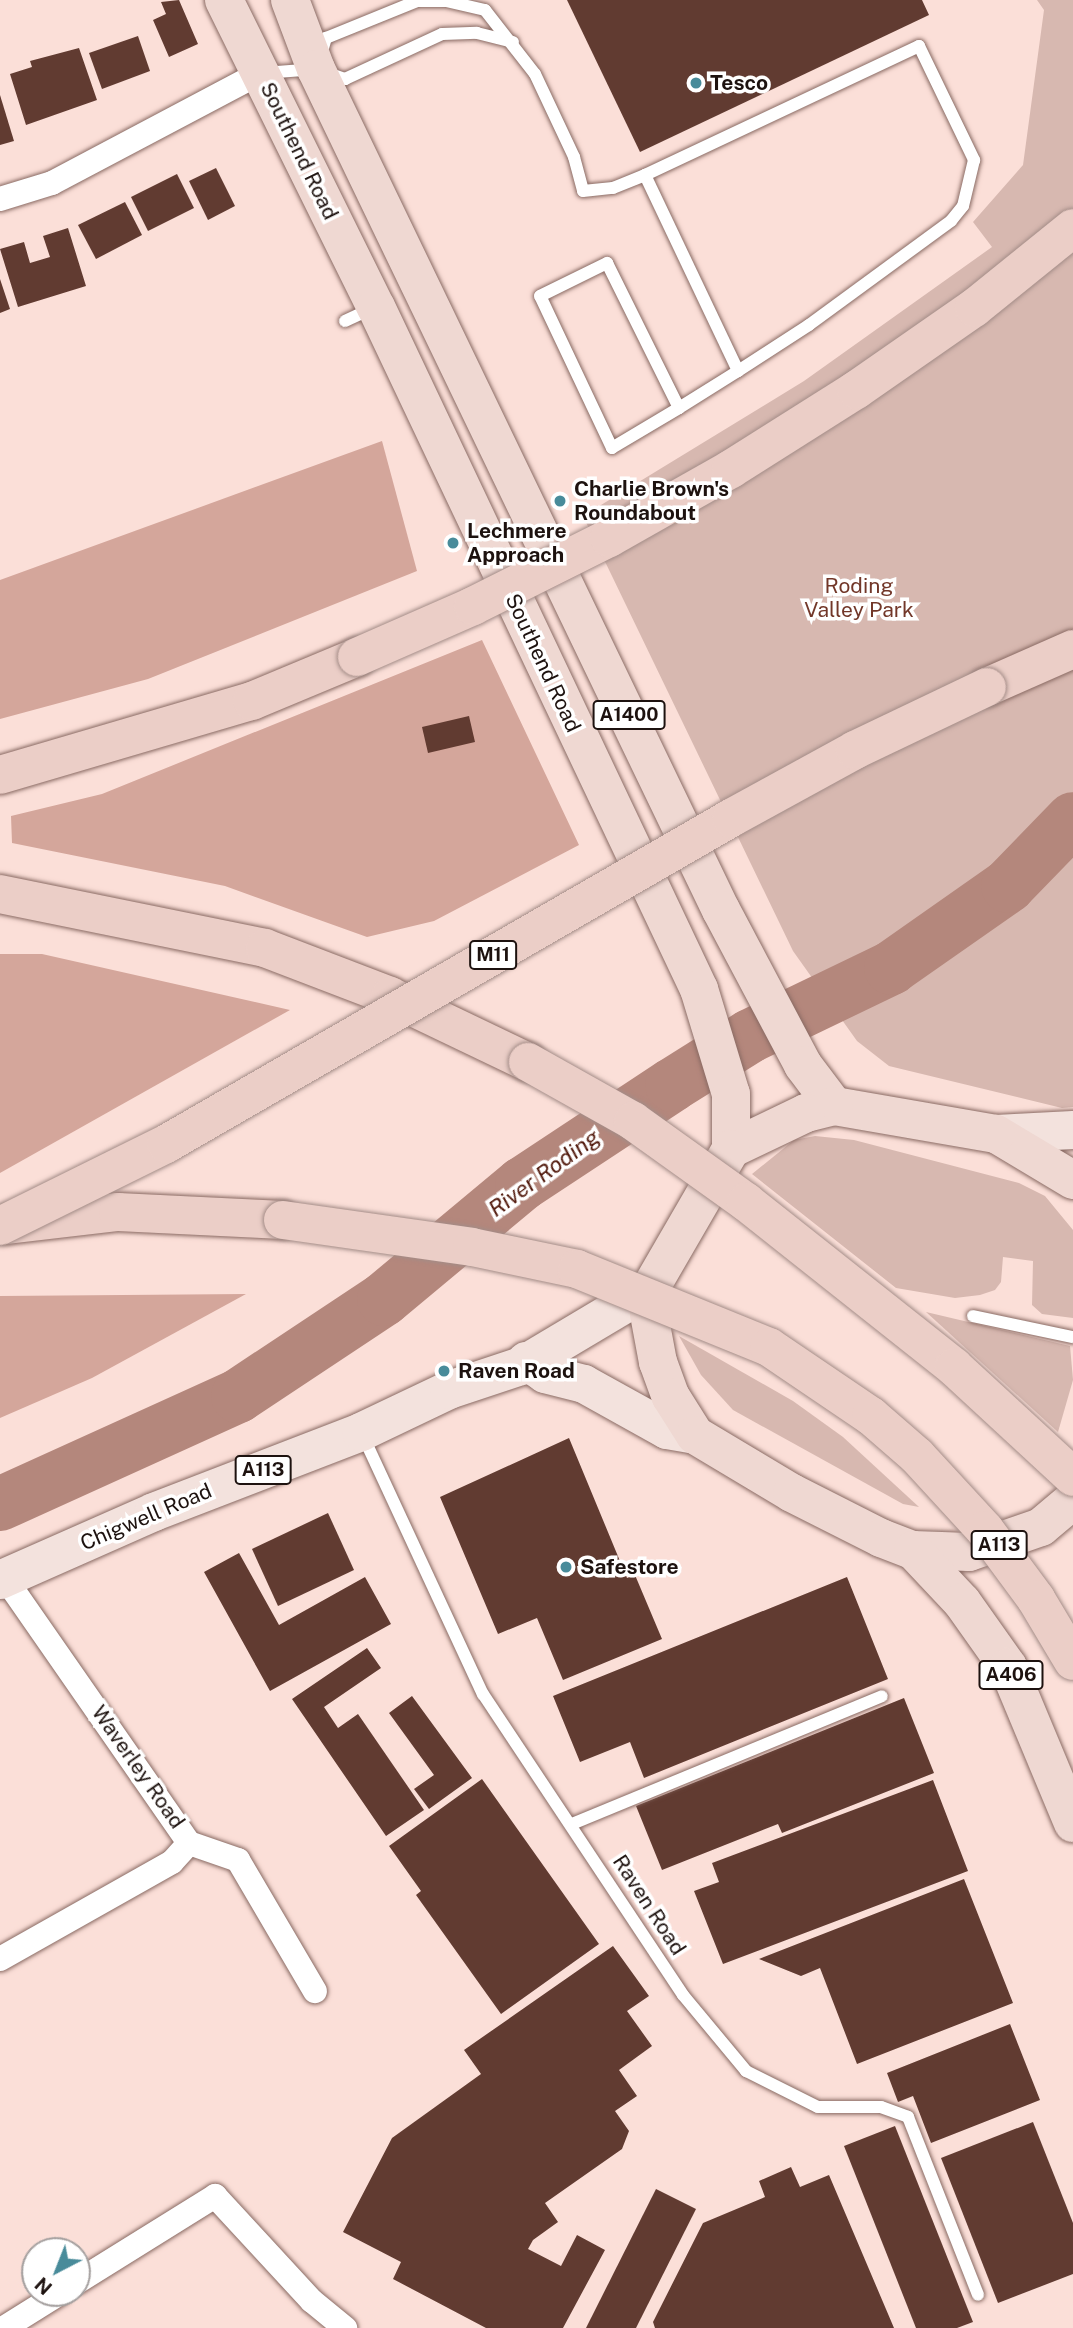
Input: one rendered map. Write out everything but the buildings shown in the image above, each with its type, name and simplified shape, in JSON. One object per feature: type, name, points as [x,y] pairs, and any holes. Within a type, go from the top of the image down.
[{"type":"highway","name":"Southend Road","points":[[224,0],[260,73],[360,314],[699,989],[717,1038],[731,1094],[731,1149]]},
{"type":"highway","name":"A1400","points":[[290,0],[316,69],[771,1010],[803,1065],[834,1106]]},
{"type":"highway","points":[[0,775],[252,701],[357,657],[584,550],[731,469],[953,323],[1073,228]]},
{"type":"highway","name":"M11","points":[[0,1226],[166,1144],[855,750],[1073,649]]},
{"type":"highway","points":[[0,894],[265,948],[390,996],[566,1081],[632,1121],[746,1202],[954,1367],[1073,1477]]},
{"type":"highway","points":[[731,1149],[779,1124],[834,1106],[996,1134],[1073,1180]]},
{"type":"highway","name":"A113","points":[[731,1149],[650,1289],[651,1343],[671,1397],[695,1435],[792,1493],[913,1550],[969,1552],[1006,1543],[1041,1527],[1073,1500]]},
{"type":"highway","name":"M11","points":[[0,1226],[118,1212],[284,1220],[472,1247],[577,1269],[682,1308],[769,1347],[871,1416],[917,1456],[985,1530],[1036,1598],[1073,1661]]},
{"type":"highway","name":"A406","points":[[913,1550],[962,1602],[1008,1667],[1073,1823]]},
{"type":"main road","points":[[996,1134],[1073,1130]]},
{"type":"main road","name":"Chigwell Road","points":[[2,1579],[154,1512],[361,1432],[449,1391],[526,1361],[650,1289]]},
{"type":"main road","name":"A113","points":[[526,1361],[545,1374],[584,1384],[667,1430],[695,1435]]},
{"type":"street","points":[[0,199],[52,183],[260,73]]},
{"type":"street","name":"Waverley Road","points":[[0,1959],[172,1862],[189,1843],[2,1579]]},
{"type":"street","points":[[189,1843],[238,1860],[315,1991]]},
{"type":"street","points":[[91,2273],[215,2196],[312,2301],[343,2328]]},
{"type":"street","points":[[4,2328],[38,2307]]},
{"type":"lane","points":[[316,69],[326,38],[417,1],[446,1],[485,10],[514,42],[535,74],[574,157],[583,191],[613,188],[645,175],[919,46],[974,160],[963,206],[951,221],[871,282],[738,372],[679,408],[612,448],[540,296],[607,263],[679,408]]},
{"type":"lane","points":[[260,73],[316,69],[345,79],[442,34],[477,33],[514,42]]},
{"type":"lane","points":[[645,175],[738,372]]},
{"type":"lane","points":[[973,1316],[1073,1337]]},
{"type":"lane","name":"Raven Road","points":[[361,1432],[483,1694],[572,1824],[683,1995],[746,2071],[818,2107],[881,2107],[908,2117],[978,2295]]},
{"type":"lane","points":[[572,1824],[882,1696]]},
{"type":"green space","name":"Roding Valley Park","points":[[1037,0],[1073,0],[1073,1107],[1062,1108],[889,1066],[857,1041],[793,951],[583,516],[804,381],[992,247],[973,222],[1023,165],[1044,10]]},
{"type":"green space","points":[[815,1136],[854,1140],[1019,1183],[1045,1196],[1073,1230],[1073,1318],[1042,1314],[1032,1305],[1033,1261],[1003,1257],[1001,1282],[995,1290],[980,1295],[955,1298],[896,1288],[752,1174],[794,1140]]},
{"type":"green space","points":[[926,1312],[1070,1346],[1073,1380],[1058,1432]]},
{"type":"green space","points":[[679,1336],[793,1401],[843,1437],[919,1507],[903,1504],[733,1410],[701,1375]]},
{"type":"shaded area","points":[[382,441],[417,571],[148,679],[0,719],[0,580]]},
{"type":"shaded area","points":[[482,640],[579,845],[434,921],[367,937],[225,886],[12,843],[11,816],[102,794]]},
{"type":"shaded area","points":[[0,954],[42,954],[290,1010],[0,1173]]},
{"type":"shaded area","points":[[246,1294],[92,1378],[0,1418],[0,1296]]},
{"type":"waterway","name":"River Roding","points":[[0,1504],[238,1396],[384,1299],[522,1184],[672,1085],[750,1036],[891,968],[1008,886],[1073,819]]},
{"type":"place","name":"Tesco","points":[[696,83]]},
{"type":"place","name":"Charlie Brown's Roundabout","points":[[560,501]]},
{"type":"place","name":"Lechmere Approach","points":[[453,543]]},
{"type":"place","name":"Raven Road","points":[[444,1371]]},
{"type":"place","name":"Safestore","points":[[566,1567]]}]
